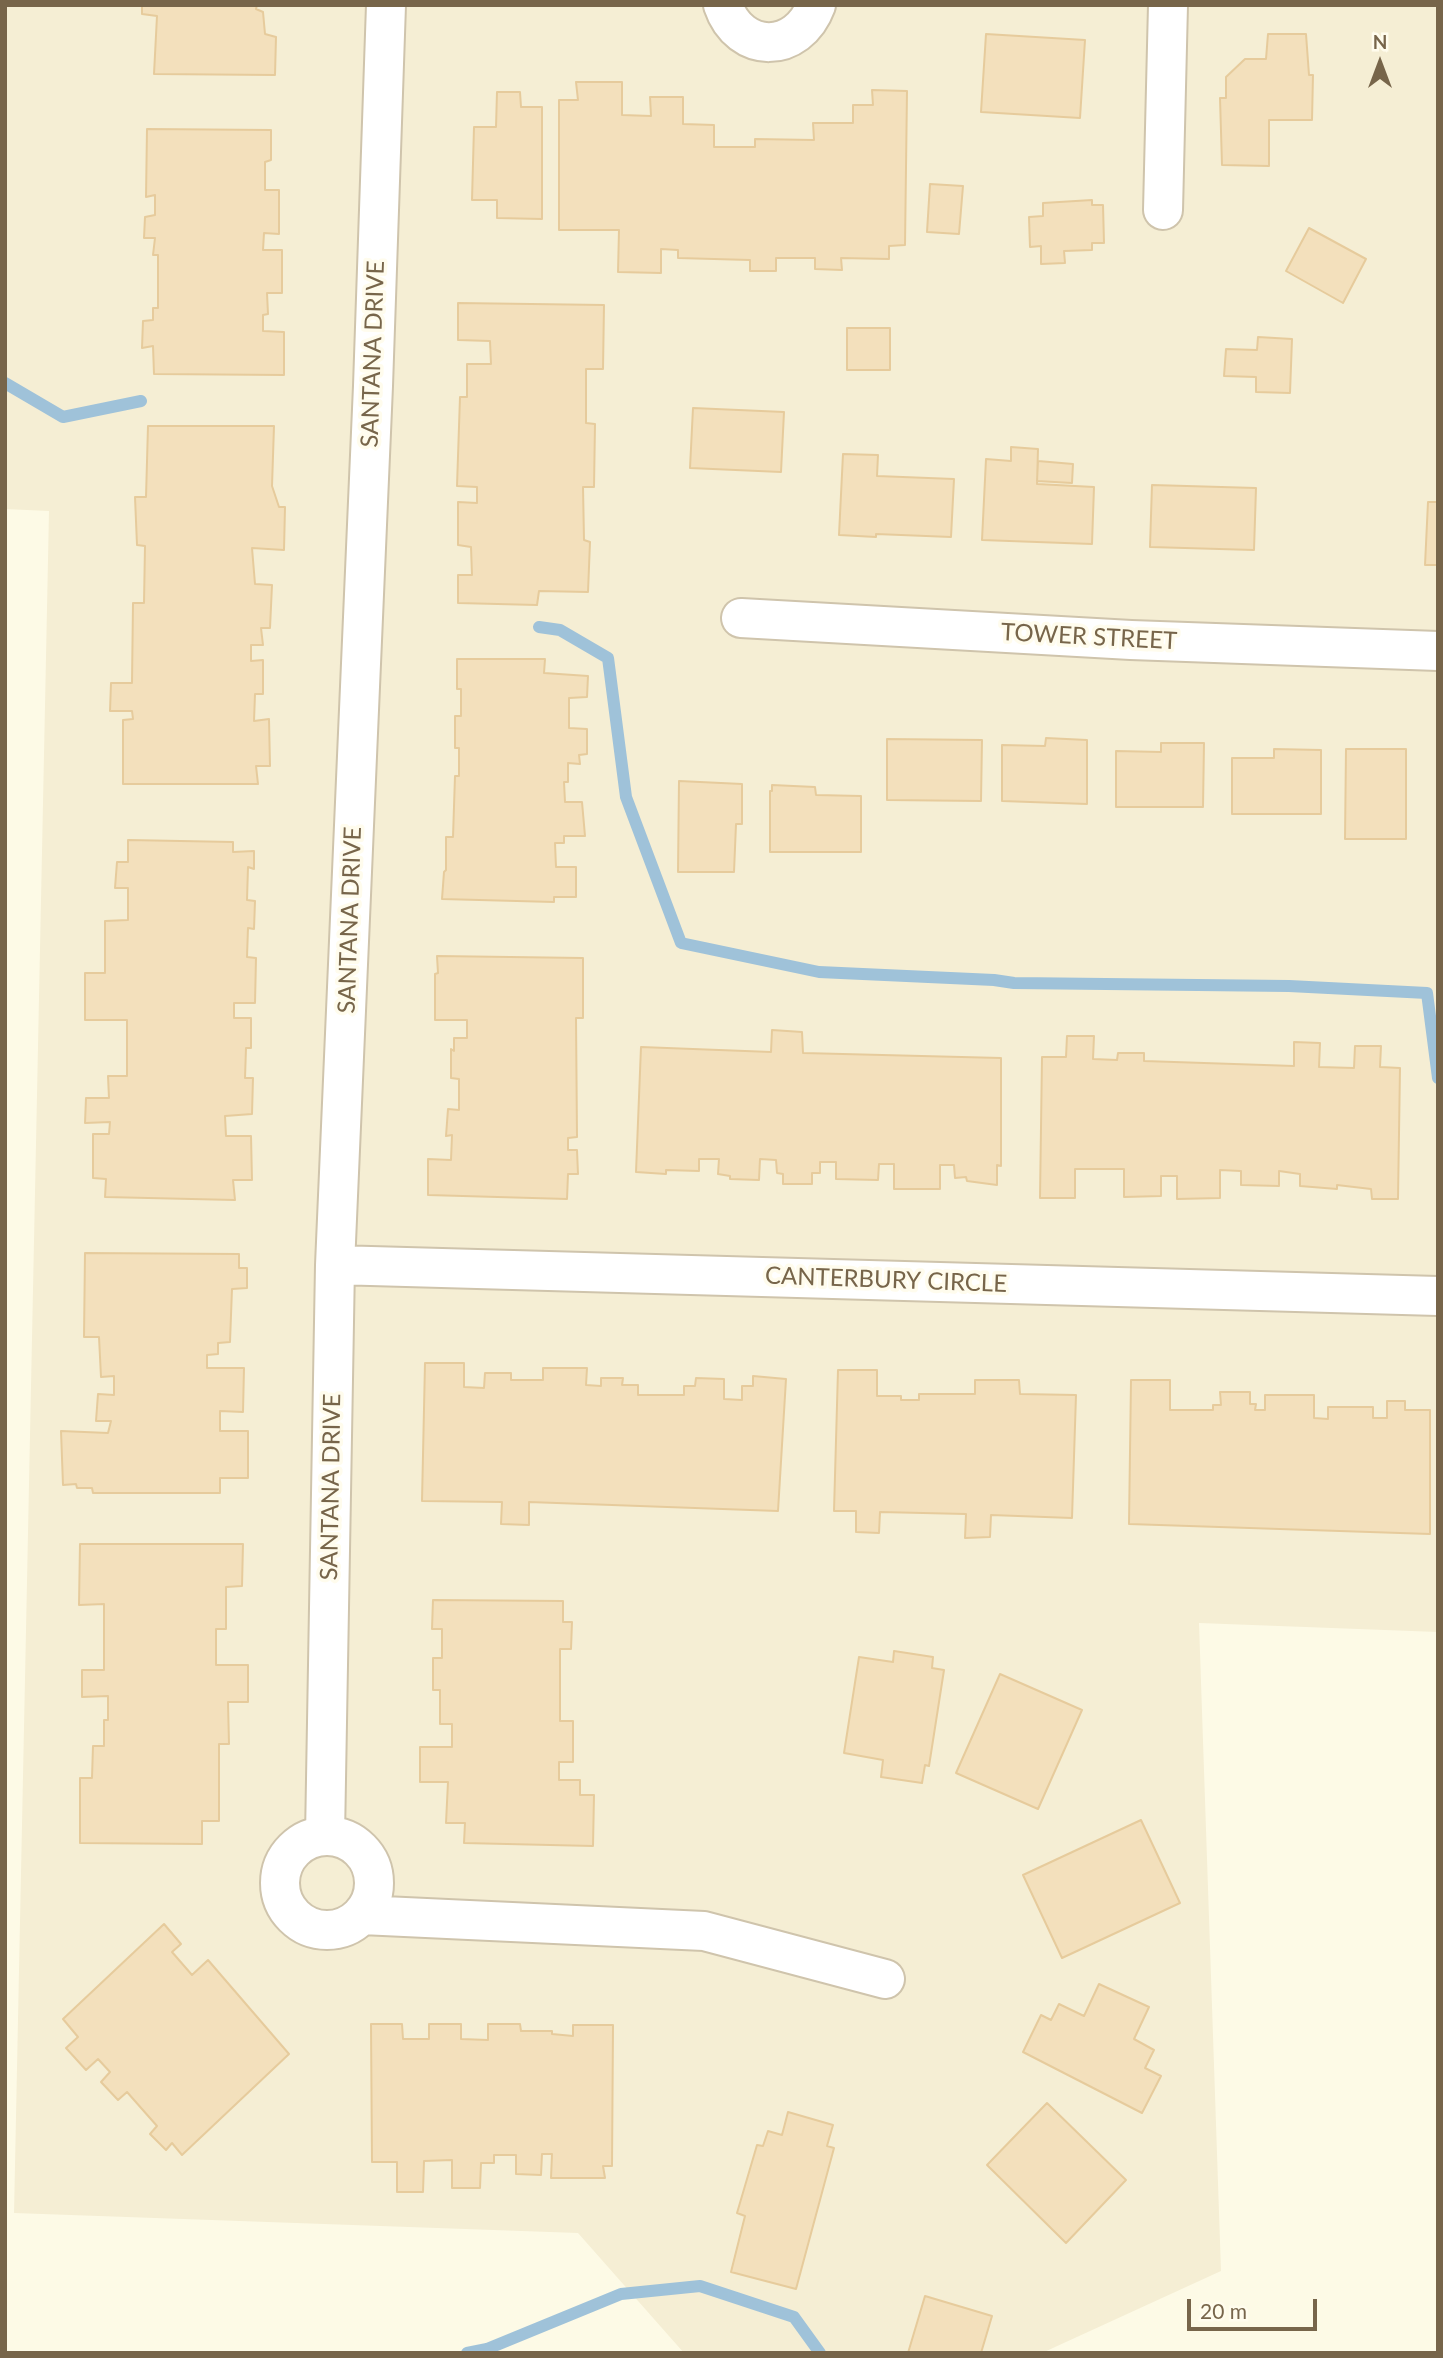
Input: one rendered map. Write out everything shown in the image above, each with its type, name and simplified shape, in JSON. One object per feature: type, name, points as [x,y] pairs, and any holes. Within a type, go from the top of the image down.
[{"type":"street","name":"SANTANA DRIVE","points":[[325,1836],[335,1265],[373,386],[386,5]]},
{"type":"street","points":[[723,5],[727,19],[739,32],[753,40],[770,43],[801,32],[811,19],[816,5]]},
{"type":"street","points":[[1163,210],[1168,5]]},
{"type":"street","name":"TOWER STREET","points":[[741,618],[1131,640],[1438,651]]},
{"type":"street","name":"CANTERBURY CIRCLE","points":[[335,1265],[1438,1296]]},
{"type":"street","points":[[325,1836],[341,1838],[356,1845],[367,1857],[373,1871],[371,1902],[362,1915],[350,1925],[335,1930],[320,1930],[305,1925],[293,1916],[284,1903],[280,1888],[286,1858],[310,1839],[325,1836]]},
{"type":"street","points":[[362,1915],[704,1931],[885,1979]]},
{"type":"shaded area","points":[[5,5],[1438,5],[1438,1632],[1199,1623],[1221,2271],[1042,2353],[684,2353],[578,2233],[14,2213],[49,511],[5,509]]},
{"type":"building","points":[[142,5],[257,5],[256,9],[263,12],[265,34],[276,37],[275,75],[154,74],[157,16],[142,14]]},
{"type":"building","points":[[986,34],[1085,40],[1080,118],[981,112]]},
{"type":"building","points":[[1268,34],[1306,34],[1309,75],[1313,75],[1312,120],[1269,120],[1269,166],[1222,165],[1220,98],[1226,98],[1226,77],[1245,59],[1266,59]]},
{"type":"building","points":[[576,82],[622,82],[622,115],[651,116],[650,97],[683,97],[683,124],[714,125],[714,147],[755,147],[755,139],[814,140],[813,123],[853,123],[853,105],[873,105],[872,90],[907,91],[905,245],[889,246],[889,259],[841,258],[842,270],[815,269],[815,258],[776,258],[776,271],[750,271],[750,260],[678,258],[678,250],[661,249],[661,273],[618,272],[619,230],[559,230],[559,100],[578,100]]},
{"type":"building","points":[[497,92],[520,92],[521,107],[542,107],[542,219],[497,218],[497,200],[472,200],[474,127],[496,127]]},
{"type":"building","points":[[147,129],[271,130],[271,160],[265,162],[265,190],[279,190],[279,234],[264,233],[263,250],[282,250],[282,293],[267,293],[268,314],[263,315],[263,331],[284,332],[284,375],[154,374],[153,346],[142,348],[143,321],[153,320],[153,308],[158,308],[158,255],[153,255],[155,238],[144,238],[145,217],[155,215],[155,195],[146,197]]},
{"type":"building","points":[[930,184],[963,186],[959,234],[927,232]]},
{"type":"building","points":[[1092,200],[1092,205],[1103,205],[1104,243],[1092,243],[1092,250],[1064,251],[1065,263],[1041,264],[1041,246],[1030,247],[1029,217],[1043,216],[1043,203]]},
{"type":"building","points":[[1309,228],[1366,259],[1343,303],[1286,271]]},
{"type":"building","points":[[458,303],[604,305],[603,369],[586,369],[586,423],[595,424],[594,487],[583,487],[584,540],[590,542],[588,592],[539,591],[537,605],[458,603],[458,575],[472,575],[471,547],[458,545],[458,502],[477,503],[477,487],[457,486],[460,397],[467,397],[467,364],[491,364],[490,341],[458,340]]},
{"type":"building","points":[[847,328],[890,328],[890,370],[847,370]]},
{"type":"building","points":[[1258,337],[1292,339],[1290,393],[1256,392],[1256,377],[1224,376],[1226,349],[1257,350]]},
{"type":"building","points":[[693,408],[784,412],[781,472],[690,468]]},
{"type":"building","points":[[148,426],[274,426],[272,486],[279,507],[285,507],[284,550],[252,548],[255,584],[272,585],[270,628],[261,628],[263,645],[251,645],[251,661],[263,660],[263,694],[255,694],[254,721],[269,719],[270,766],[256,766],[258,784],[123,784],[123,720],[133,719],[132,711],[110,711],[111,683],[132,683],[133,603],[144,603],[145,546],[137,545],[135,497],[146,497]]},
{"type":"building","points":[[1011,447],[1038,449],[1037,484],[1094,487],[1092,544],[982,540],[986,459],[1011,461]]},
{"type":"building","points":[[843,454],[878,455],[877,476],[954,479],[951,537],[839,535]]},
{"type":"building","points":[[1038,461],[1073,464],[1072,483],[1037,481]]},
{"type":"building","points":[[1152,485],[1256,488],[1254,550],[1150,547]]},
{"type":"building","points":[[1428,502],[1438,502],[1438,565],[1425,565]]},
{"type":"building","points":[[457,659],[545,659],[544,673],[588,676],[587,697],[569,698],[569,728],[587,729],[587,754],[579,755],[580,764],[568,763],[568,782],[564,782],[565,802],[582,802],[585,836],[564,836],[564,843],[555,843],[556,867],[576,867],[576,897],[554,897],[554,902],[442,899],[446,870],[446,837],[453,837],[455,776],[459,776],[459,748],[455,748],[455,716],[461,716],[461,689],[457,689]]},
{"type":"building","points":[[1046,738],[1087,740],[1087,804],[1002,801],[1002,745],[1045,746]]},
{"type":"building","points":[[887,739],[982,740],[981,801],[887,800]]},
{"type":"building","points":[[1161,743],[1204,743],[1203,807],[1116,807],[1116,751],[1161,752]]},
{"type":"building","points":[[1274,749],[1321,750],[1321,814],[1232,814],[1232,758],[1274,758]]},
{"type":"building","points":[[1346,749],[1406,749],[1406,839],[1345,839]]},
{"type":"building","points":[[679,781],[742,784],[742,824],[736,824],[734,872],[678,872]]},
{"type":"building","points":[[772,785],[815,787],[816,795],[861,796],[861,852],[770,852]]},
{"type":"building","points":[[128,840],[233,842],[233,852],[254,851],[254,869],[248,867],[247,900],[255,901],[254,929],[248,928],[247,957],[256,958],[255,1003],[234,1003],[234,1018],[251,1018],[251,1048],[246,1048],[245,1078],[253,1078],[252,1114],[225,1116],[226,1136],[251,1136],[252,1180],[233,1180],[235,1200],[105,1197],[106,1179],[93,1178],[93,1134],[109,1134],[110,1122],[85,1123],[86,1098],[109,1098],[108,1076],[127,1076],[127,1020],[85,1020],[85,973],[105,973],[105,921],[128,920],[128,888],[115,888],[117,862],[128,862]]},
{"type":"building","points":[[437,956],[583,958],[583,1018],[576,1018],[577,1137],[568,1138],[568,1150],[577,1150],[578,1174],[568,1174],[567,1199],[428,1195],[428,1159],[451,1160],[452,1135],[446,1136],[448,1109],[459,1110],[459,1079],[451,1078],[451,1049],[454,1051],[454,1038],[467,1038],[467,1020],[435,1020]]},
{"type":"building","points":[[772,1030],[802,1032],[803,1053],[1001,1058],[1001,1166],[997,1165],[997,1185],[967,1181],[966,1177],[955,1178],[954,1165],[940,1165],[940,1189],[894,1189],[894,1164],[879,1164],[878,1180],[836,1179],[836,1162],[820,1162],[820,1173],[812,1173],[812,1184],[783,1184],[783,1174],[777,1173],[776,1160],[760,1159],[759,1180],[730,1179],[730,1176],[718,1174],[719,1159],[699,1159],[699,1171],[666,1170],[666,1174],[636,1172],[641,1047],[771,1052]]},
{"type":"building","points":[[1067,1036],[1094,1036],[1093,1059],[1117,1060],[1118,1053],[1144,1053],[1144,1061],[1294,1066],[1294,1042],[1320,1043],[1319,1067],[1354,1068],[1355,1046],[1381,1046],[1380,1067],[1400,1068],[1398,1199],[1372,1199],[1371,1189],[1337,1185],[1337,1189],[1300,1186],[1300,1174],[1279,1171],[1279,1186],[1241,1185],[1241,1171],[1220,1170],[1220,1198],[1177,1199],[1177,1176],[1161,1176],[1161,1196],[1124,1197],[1124,1169],[1075,1169],[1075,1198],[1040,1198],[1042,1057],[1066,1057]]},
{"type":"building","points":[[85,1253],[239,1254],[239,1268],[247,1268],[247,1288],[232,1289],[230,1342],[218,1343],[218,1354],[207,1355],[207,1368],[244,1368],[243,1412],[220,1411],[220,1431],[248,1431],[248,1478],[220,1478],[220,1493],[93,1493],[92,1488],[77,1488],[76,1484],[63,1485],[61,1431],[108,1433],[111,1421],[96,1421],[98,1394],[114,1395],[114,1376],[101,1377],[99,1337],[84,1337]]},
{"type":"building","points":[[425,1363],[464,1363],[464,1387],[484,1388],[485,1373],[511,1373],[511,1380],[543,1380],[543,1368],[587,1368],[586,1385],[601,1386],[601,1378],[623,1378],[622,1385],[638,1385],[638,1395],[684,1395],[684,1386],[695,1386],[696,1378],[724,1379],[724,1399],[742,1400],[742,1386],[753,1386],[753,1376],[786,1379],[778,1511],[529,1502],[529,1525],[501,1524],[502,1502],[422,1501]]},
{"type":"building","points":[[838,1370],[877,1370],[877,1396],[901,1396],[901,1400],[919,1400],[919,1394],[975,1394],[975,1380],[1019,1380],[1020,1394],[1076,1395],[1072,1518],[991,1515],[990,1537],[965,1538],[966,1514],[880,1512],[879,1533],[856,1532],[856,1511],[834,1511]]},
{"type":"building","points":[[1131,1380],[1170,1380],[1170,1410],[1213,1410],[1213,1405],[1221,1405],[1220,1392],[1250,1392],[1250,1404],[1256,1404],[1255,1410],[1265,1410],[1265,1395],[1314,1395],[1314,1418],[1328,1419],[1328,1407],[1373,1407],[1373,1418],[1387,1418],[1387,1401],[1405,1401],[1405,1410],[1430,1410],[1430,1534],[1129,1524]]},
{"type":"building","points":[[80,1544],[243,1544],[242,1586],[226,1587],[226,1629],[216,1629],[216,1665],[248,1665],[248,1702],[228,1702],[229,1744],[219,1744],[219,1821],[202,1821],[202,1844],[80,1843],[80,1778],[92,1778],[93,1746],[104,1746],[108,1696],[82,1697],[82,1670],[104,1670],[104,1604],[79,1605]]},
{"type":"building","points":[[433,1600],[563,1601],[563,1622],[572,1622],[571,1649],[560,1649],[560,1721],[573,1721],[573,1762],[559,1762],[559,1780],[580,1780],[580,1795],[594,1795],[593,1846],[464,1843],[465,1823],[446,1823],[448,1782],[420,1782],[420,1747],[452,1747],[452,1724],[440,1724],[440,1690],[433,1690],[433,1658],[442,1658],[442,1629],[432,1629]]},
{"type":"building","points":[[894,1651],[933,1657],[932,1668],[944,1670],[929,1766],[925,1765],[922,1783],[881,1777],[883,1760],[844,1753],[859,1657],[893,1662]]},
{"type":"building","points":[[1000,1674],[1082,1710],[1038,1809],[956,1773]]},
{"type":"building","points":[[1141,1820],[1180,1903],[1062,1958],[1023,1875]]},
{"type":"building","points":[[164,1924],[181,1944],[172,1952],[192,1975],[208,1960],[289,2054],[182,2155],[172,2143],[166,2150],[150,2134],[157,2126],[127,2092],[118,2100],[101,2082],[110,2072],[98,2059],[86,2070],[66,2048],[78,2037],[63,2019]]},
{"type":"building","points":[[1099,1984],[1149,2007],[1134,2039],[1154,2050],[1145,2068],[1161,2076],[1142,2113],[1023,2052],[1041,2015],[1051,2020],[1059,2004],[1084,2016]]},
{"type":"building","points":[[371,2024],[402,2024],[403,2039],[429,2039],[429,2024],[461,2024],[461,2039],[488,2040],[488,2024],[520,2024],[521,2031],[552,2031],[552,2034],[573,2036],[573,2025],[613,2025],[612,2166],[603,2166],[605,2178],[551,2178],[552,2154],[542,2154],[541,2175],[516,2174],[516,2155],[494,2155],[494,2163],[481,2163],[480,2188],[452,2188],[452,2160],[424,2161],[423,2192],[397,2192],[397,2162],[372,2162]]},
{"type":"building","points":[[1047,2103],[1126,2180],[1066,2243],[987,2165]]},
{"type":"building","points":[[788,2112],[833,2125],[827,2146],[834,2148],[796,2289],[731,2272],[745,2216],[737,2213],[757,2145],[763,2146],[768,2131],[782,2135]]},
{"type":"building","points":[[925,2296],[992,2316],[981,2353],[908,2353]]},
{"type":"waterway","points":[[5,383],[63,417],[141,401]]},
{"type":"waterway","points":[[539,627],[560,630],[608,658],[626,797],[681,943],[819,972],[1014,983],[1289,986],[1427,993],[1438,1078]]},
{"type":"waterway","points":[[467,2353],[487,2349],[621,2294],[700,2286],[794,2317],[820,2353]]}]
